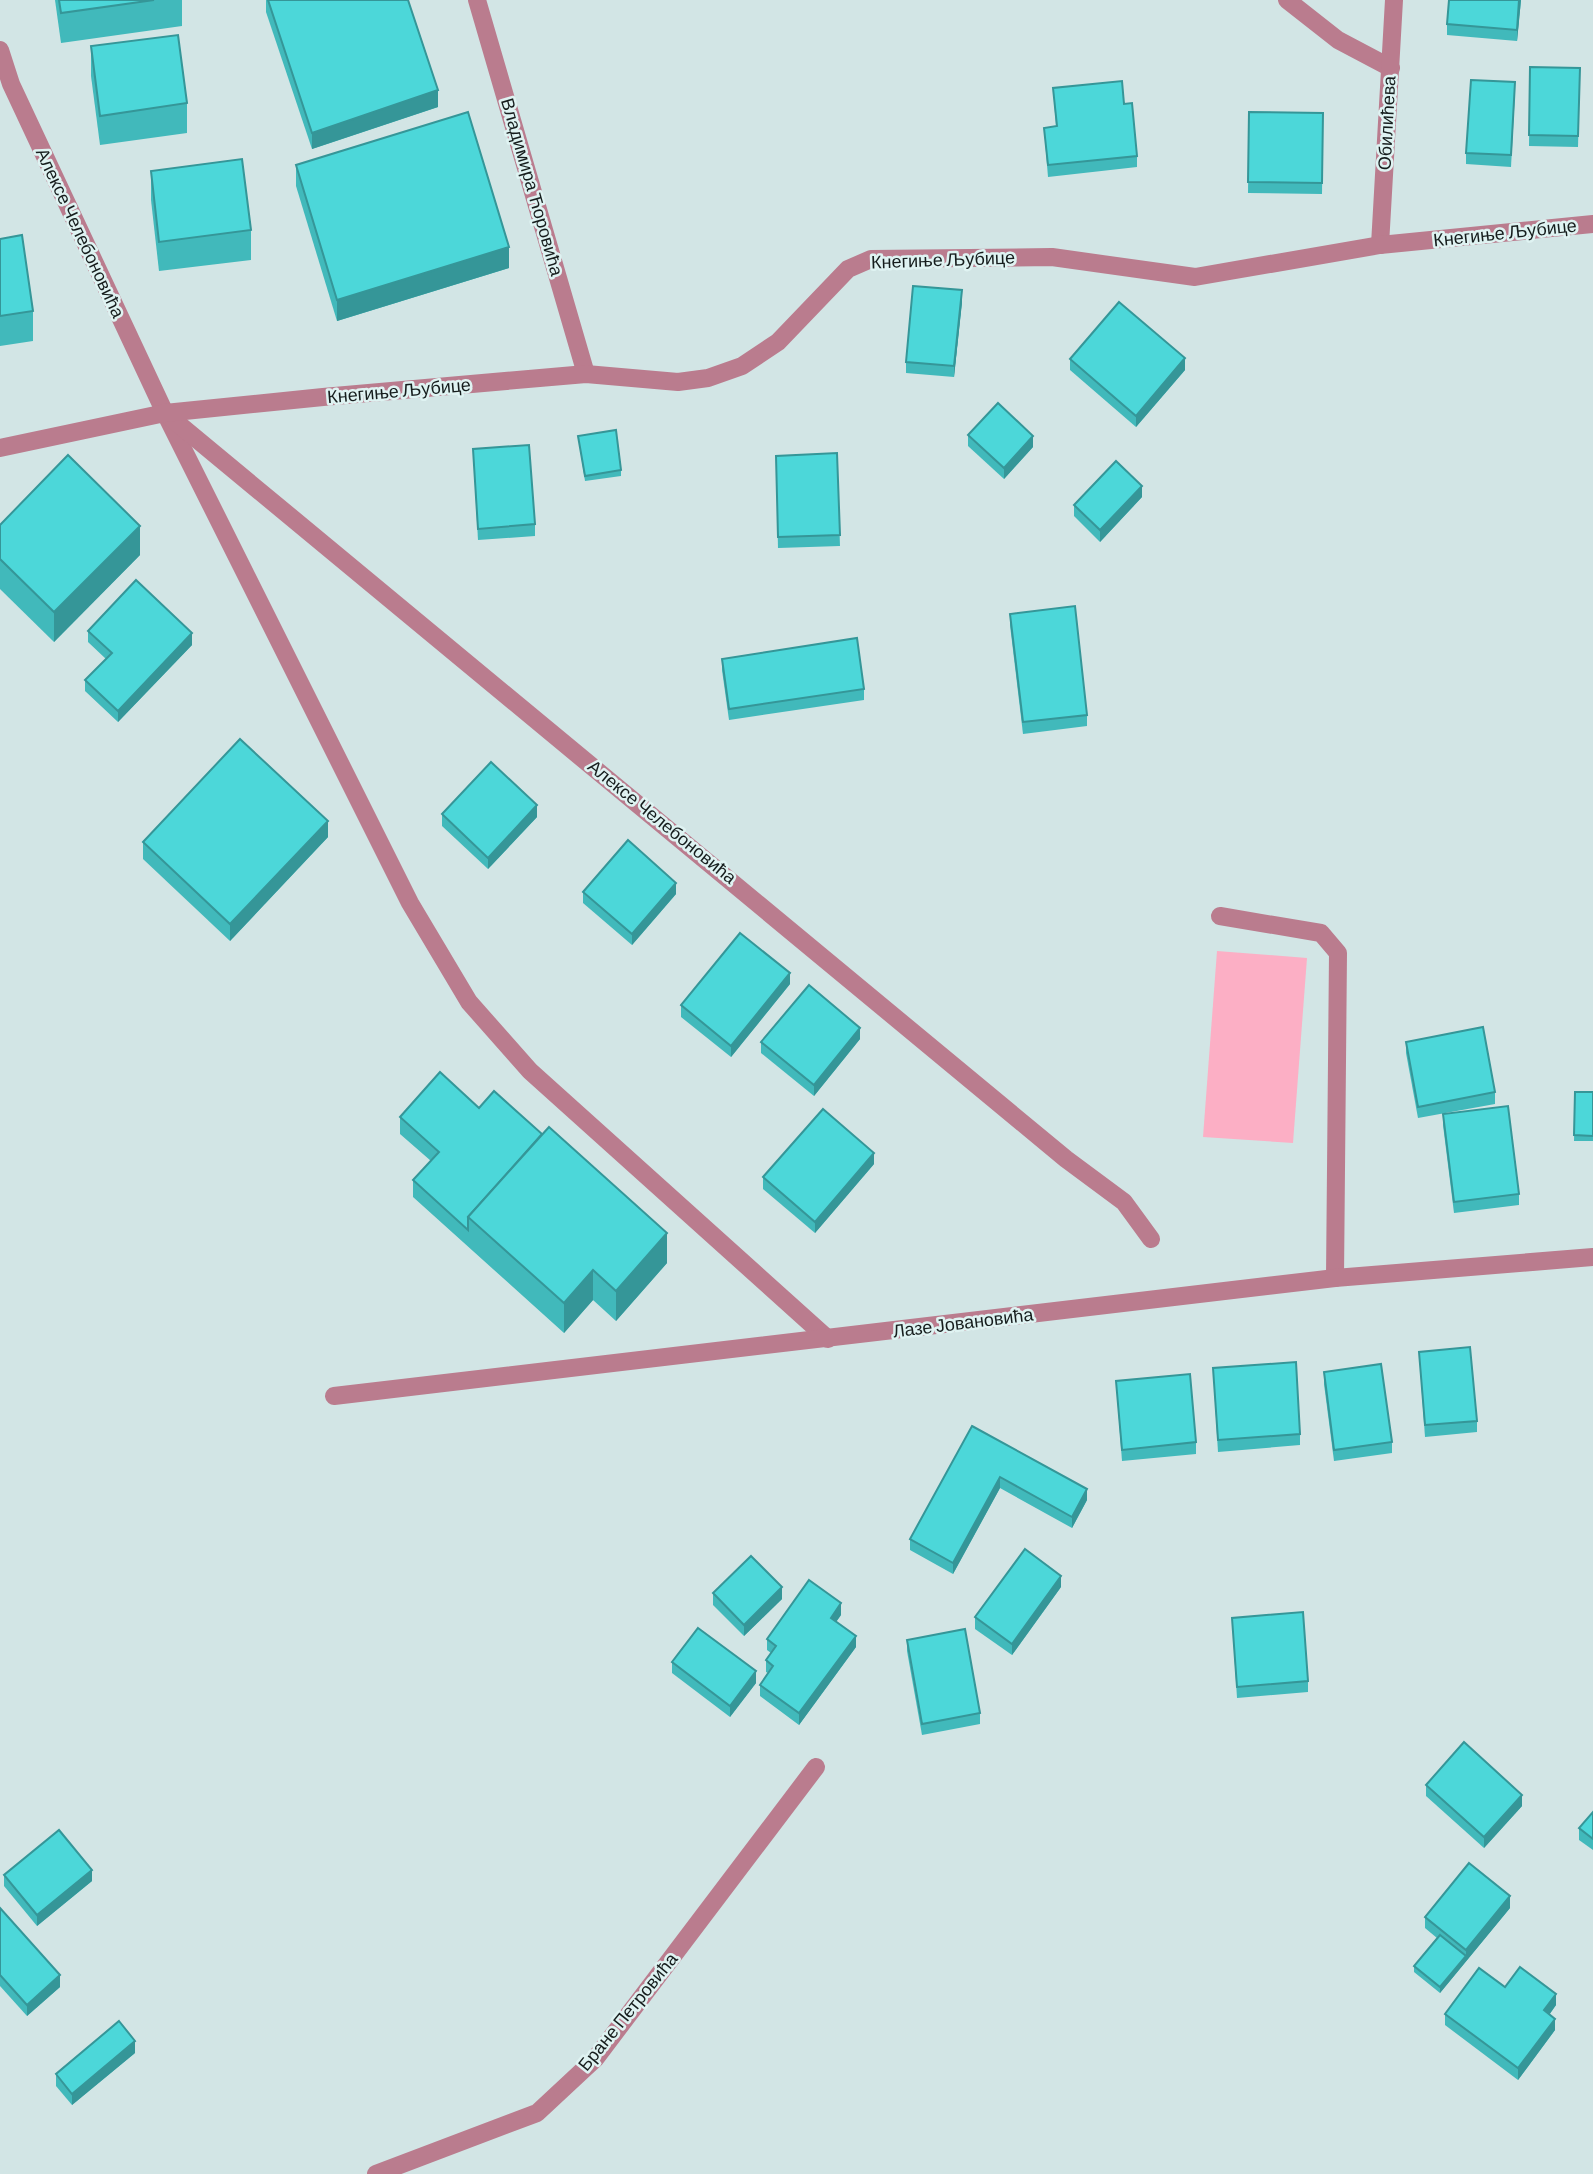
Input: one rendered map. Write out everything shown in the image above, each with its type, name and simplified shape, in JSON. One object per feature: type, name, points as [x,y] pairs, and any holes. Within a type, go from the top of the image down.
[{"type":"street","name":"Владимира Ћоровића","points":[[477,0],[586,374]]},
{"type":"street","points":[[1287,0],[1338,40],[1391,68]]},
{"type":"street","name":"Обилићева","points":[[1380,245],[1394,0]]},
{"type":"street","name":"Алексе Челебоновића","points":[[0,50],[11,84],[165,413],[410,903],[469,1002],[530,1071],[828,1339]]},
{"type":"street","name":"Кнегиње Љубице","points":[[0,448],[165,413],[586,374],[678,382],[708,378],[742,366],[778,342],[848,269],[871,259],[1052,257],[1195,277],[1380,245],[1593,224]]},
{"type":"street","name":"Алексе Челебоновића","points":[[165,413],[1066,1159],[1124,1202],[1151,1239]]},
{"type":"street","points":[[1220,916],[1321,933],[1338,954],[1335,1278]]},
{"type":"street","name":"Лазе Јовановића","points":[[334,1396],[1335,1278],[1593,1257]]},
{"type":"street","name":"Бране Петровића","points":[[376,2174],[537,2113],[595,2059],[816,1767]]},
{"type":"shaded area","points":[[1217,951],[1307,958],[1293,1143],[1203,1137]]},
{"type":"building","points":[[59,0],[154,0],[61,13]]},
{"type":"building","points":[[268,0],[408,0],[438,90],[312,133]]},
{"type":"building","points":[[1449,0],[1519,0],[1517,30],[1447,24]]},
{"type":"building","points":[[178,35],[187,103],[100,116],[91,46]]},
{"type":"building","points":[[1530,67],[1580,68],[1578,136],[1529,135]]},
{"type":"building","points":[[1471,80],[1515,82],[1511,155],[1466,153]]},
{"type":"building","points":[[1122,81],[1124,104],[1132,103],[1137,156],[1048,165],[1044,128],[1057,126],[1053,88]]},
{"type":"building","points":[[468,112],[509,247],[337,300],[296,165]]},
{"type":"building","points":[[1249,112],[1323,113],[1322,183],[1248,182]]},
{"type":"building","points":[[242,159],[251,230],[159,242],[151,171]]},
{"type":"building","points":[[22,235],[33,311],[0,316],[0,239]]},
{"type":"building","points":[[913,286],[962,290],[954,366],[906,362]]},
{"type":"building","points":[[1119,302],[1185,358],[1136,416],[1070,359]]},
{"type":"building","points":[[998,403],[1033,436],[1004,468],[968,435]]},
{"type":"building","points":[[616,430],[621,470],[585,476],[578,436]]},
{"type":"building","points":[[529,445],[535,524],[478,529],[473,449]]},
{"type":"building","points":[[837,453],[840,535],[778,537],[776,456]]},
{"type":"building","points":[[68,455],[140,526],[54,612],[0,559],[0,525]]},
{"type":"building","points":[[1116,461],[1142,486],[1100,530],[1074,505]]},
{"type":"building","points":[[136,580],[192,633],[118,711],[85,680],[112,653],[88,631]]},
{"type":"building","points":[[1075,606],[1087,715],[1023,722],[1010,614]]},
{"type":"building","points":[[857,638],[864,689],[729,709],[722,659]]},
{"type":"building","points":[[240,739],[328,821],[230,924],[143,842]]},
{"type":"building","points":[[491,762],[537,805],[488,858],[442,814]]},
{"type":"building","points":[[628,840],[676,883],[632,934],[583,892]]},
{"type":"building","points":[[740,933],[790,973],[731,1046],[681,1005]]},
{"type":"building","points":[[809,985],[860,1028],[814,1085],[761,1042]]},
{"type":"building","points":[[1483,1027],[1495,1092],[1418,1107],[1406,1042]]},
{"type":"building","points":[[440,1072],[479,1108],[494,1091],[542,1134],[468,1217],[468,1230],[413,1180],[439,1152],[400,1117]]},
{"type":"building","points":[[1575,1092],[1593,1092],[1593,1136],[1574,1135]]},
{"type":"building","points":[[1508,1106],[1519,1194],[1454,1202],[1443,1114]]},
{"type":"building","points":[[823,1109],[874,1153],[815,1222],[763,1177]]},
{"type":"building","points":[[549,1127],[667,1233],[616,1291],[593,1270],[564,1303],[468,1217]]},
{"type":"building","points":[[1470,1347],[1477,1421],[1425,1425],[1419,1352]]},
{"type":"building","points":[[1296,1362],[1300,1434],[1218,1440],[1213,1368]]},
{"type":"building","points":[[1381,1364],[1392,1442],[1334,1450],[1324,1372]]},
{"type":"building","points":[[1190,1374],[1196,1442],[1122,1450],[1116,1381]]},
{"type":"building","points":[[972,1426],[1087,1489],[1072,1517],[1000,1477],[953,1563],[910,1539]]},
{"type":"building","points":[[1025,1549],[1061,1576],[1012,1644],[975,1617]]},
{"type":"building","points":[[751,1556],[782,1587],[744,1625],[713,1593]]},
{"type":"building","points":[[809,1580],[841,1603],[831,1618],[856,1636],[799,1713],[760,1685],[773,1666],[766,1660],[776,1646],[767,1639]]},
{"type":"building","points":[[1303,1612],[1308,1681],[1237,1687],[1232,1618]]},
{"type":"building","points":[[698,1628],[756,1671],[730,1706],[672,1662]]},
{"type":"building","points":[[965,1629],[980,1713],[922,1724],[907,1640]]},
{"type":"building","points":[[1464,1742],[1522,1795],[1484,1837],[1426,1785]]},
{"type":"building","points":[[1593,1812],[1593,1839],[1579,1828]]},
{"type":"building","points":[[59,1830],[92,1870],[37,1915],[4,1875]]},
{"type":"building","points":[[1469,1863],[1510,1896],[1466,1950],[1425,1917]]},
{"type":"building","points":[[0,1908],[60,1975],[27,2005],[0,1975]]},
{"type":"building","points":[[1440,1935],[1466,1956],[1440,1987],[1414,1966]]},
{"type":"building","points":[[1520,1967],[1556,1994],[1544,2010],[1555,2019],[1518,2068],[1445,2014],[1479,1968],[1505,1987]]},
{"type":"building","points":[[119,2021],[135,2041],[72,2094],[56,2074]]}]
